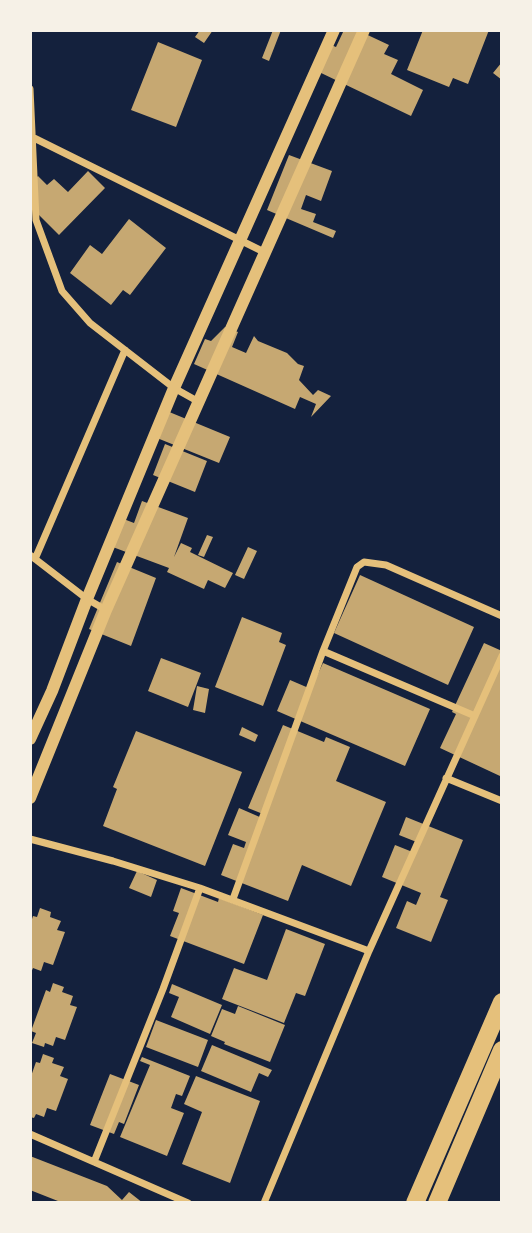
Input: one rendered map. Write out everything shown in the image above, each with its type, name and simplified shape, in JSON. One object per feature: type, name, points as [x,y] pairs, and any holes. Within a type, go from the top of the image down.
[{"type":"main road","points":[[415,1203],[502,1002]]},
{"type":"main road","points":[[437,1203],[502,1050]]},
{"type":"street","points":[[33,733],[174,388],[334,30]]},
{"type":"street","points":[[30,798],[106,610],[364,30]]},
{"type":"street","points":[[30,89],[33,219],[62,292],[90,323],[174,388],[199,402]]},
{"type":"street","points":[[32,137],[264,252]]},
{"type":"street","points":[[106,610],[86,599],[32,557],[125,351]]},
{"type":"street","points":[[233,899],[323,651],[357,567],[364,562],[386,565],[502,616]]},
{"type":"street","points":[[323,651],[475,716]]},
{"type":"street","points":[[264,1203],[369,951],[502,656]]},
{"type":"street","points":[[58,674],[76,685]]},
{"type":"street","points":[[446,778],[502,801]]},
{"type":"street","points":[[30,839],[200,888],[369,951]]},
{"type":"street","points":[[94,1162],[200,888]]},
{"type":"street","points":[[30,1135],[188,1203]]},
{"type":"building","points":[[200,30],[213,30],[204,43],[195,37]]},
{"type":"building","points":[[273,30],[281,30],[269,61],[262,58]]},
{"type":"building","points":[[344,30],[357,30],[389,45],[384,54],[398,60],[391,74],[423,90],[411,116],[319,72],[331,45],[336,47]]},
{"type":"building","points":[[423,30],[489,30],[468,84],[453,78],[449,87],[407,70]]},
{"type":"building","points":[[158,42],[202,60],[176,127],[131,110]]},
{"type":"building","points":[[502,62],[502,80],[493,73]]},
{"type":"building","points":[[289,155],[332,171],[321,201],[306,195],[301,209],[316,214],[313,222],[336,231],[333,238],[267,210]]},
{"type":"building","points":[[88,171],[105,188],[59,235],[30,206],[30,184],[38,176],[47,185],[54,179],[68,192]]},
{"type":"building","points":[[129,219],[166,248],[130,295],[123,290],[111,305],[70,273],[90,245],[102,254]]},
{"type":"building","points":[[225,327],[238,332],[232,347],[246,353],[254,336],[258,341],[287,353],[304,366],[299,380],[313,395],[318,390],[331,396],[311,417],[316,404],[300,397],[295,409],[194,364],[205,339],[211,341]]},
{"type":"building","points":[[162,409],[230,437],[219,463],[152,436]]},
{"type":"building","points":[[165,444],[207,461],[195,492],[153,475]]},
{"type":"building","points":[[142,501],[188,518],[174,557],[181,543],[192,548],[190,552],[233,573],[225,588],[208,580],[204,589],[167,572],[169,568],[110,546],[121,518],[134,523]]},
{"type":"building","points":[[207,535],[213,537],[204,557],[198,555]]},
{"type":"building","points":[[248,547],[257,551],[244,579],[235,575]]},
{"type":"building","points":[[117,562],[156,578],[131,646],[89,629]]},
{"type":"building","points":[[360,575],[474,627],[448,685],[334,633]]},
{"type":"building","points":[[242,617],[282,633],[279,642],[286,645],[263,706],[215,687]]},
{"type":"building","points":[[484,643],[502,651],[500,776],[440,748],[456,714],[452,712]]},
{"type":"building","points":[[161,658],[201,673],[188,707],[148,691]]},
{"type":"building","points":[[323,663],[430,709],[405,766],[277,711],[290,680],[311,689]]},
{"type":"building","points":[[197,686],[209,689],[205,713],[193,710]]},
{"type":"building","points":[[283,725],[324,742],[326,737],[350,747],[336,781],[386,802],[351,886],[302,865],[288,901],[221,875],[233,844],[244,848],[246,842],[228,835],[239,808],[262,818],[263,814],[248,808]]},
{"type":"building","points":[[242,727],[258,735],[255,742],[239,735]]},
{"type":"building","points":[[136,731],[242,772],[205,866],[103,826],[117,789],[113,787]]},
{"type":"building","points":[[406,817],[463,840],[440,897],[448,900],[431,942],[396,928],[407,901],[416,905],[421,893],[382,877],[395,845],[415,853],[419,843],[399,835]]},
{"type":"building","points":[[137,871],[157,880],[151,897],[129,888]]},
{"type":"building","points":[[181,888],[218,902],[219,898],[263,915],[244,964],[170,936],[179,913],[173,911]]},
{"type":"building","points":[[40,908],[51,912],[50,917],[61,921],[57,930],[65,932],[53,965],[44,962],[41,971],[33,968],[30,975],[30,925]]},
{"type":"building","points":[[286,929],[325,944],[305,996],[296,993],[284,1023],[222,999],[234,968],[267,980]]},
{"type":"building","points":[[53,983],[64,987],[62,992],[73,996],[70,1005],[77,1007],[65,1040],[56,1037],[53,1046],[45,1043],[44,1047],[32,1043],[36,1033],[31,1031],[46,990],[50,992]]},
{"type":"building","points":[[172,984],[222,1005],[210,1034],[171,1017],[179,997],[169,993]]},
{"type":"building","points":[[238,1006],[285,1025],[270,1062],[211,1036],[222,1009],[235,1014]]},
{"type":"building","points":[[156,1020],[208,1040],[198,1067],[146,1047]]},
{"type":"building","points":[[212,1045],[272,1070],[268,1077],[259,1073],[251,1092],[201,1071]]},
{"type":"building","points":[[43,1054],[54,1058],[52,1063],[64,1067],[60,1076],[68,1079],[56,1111],[47,1108],[44,1117],[36,1114],[34,1118],[30,1117],[30,1079],[36,1062],[40,1063]]},
{"type":"building","points":[[142,1057],[190,1076],[182,1096],[176,1094],[171,1108],[184,1113],[167,1156],[120,1137],[150,1065],[140,1061]]},
{"type":"building","points":[[110,1074],[139,1085],[124,1124],[119,1122],[114,1134],[90,1125]]},
{"type":"building","points":[[196,1076],[260,1101],[230,1183],[182,1164],[202,1112],[184,1104]]},
{"type":"building","points":[[30,1156],[107,1186],[122,1200],[129,1192],[143,1203],[63,1203],[30,1190]]}]
